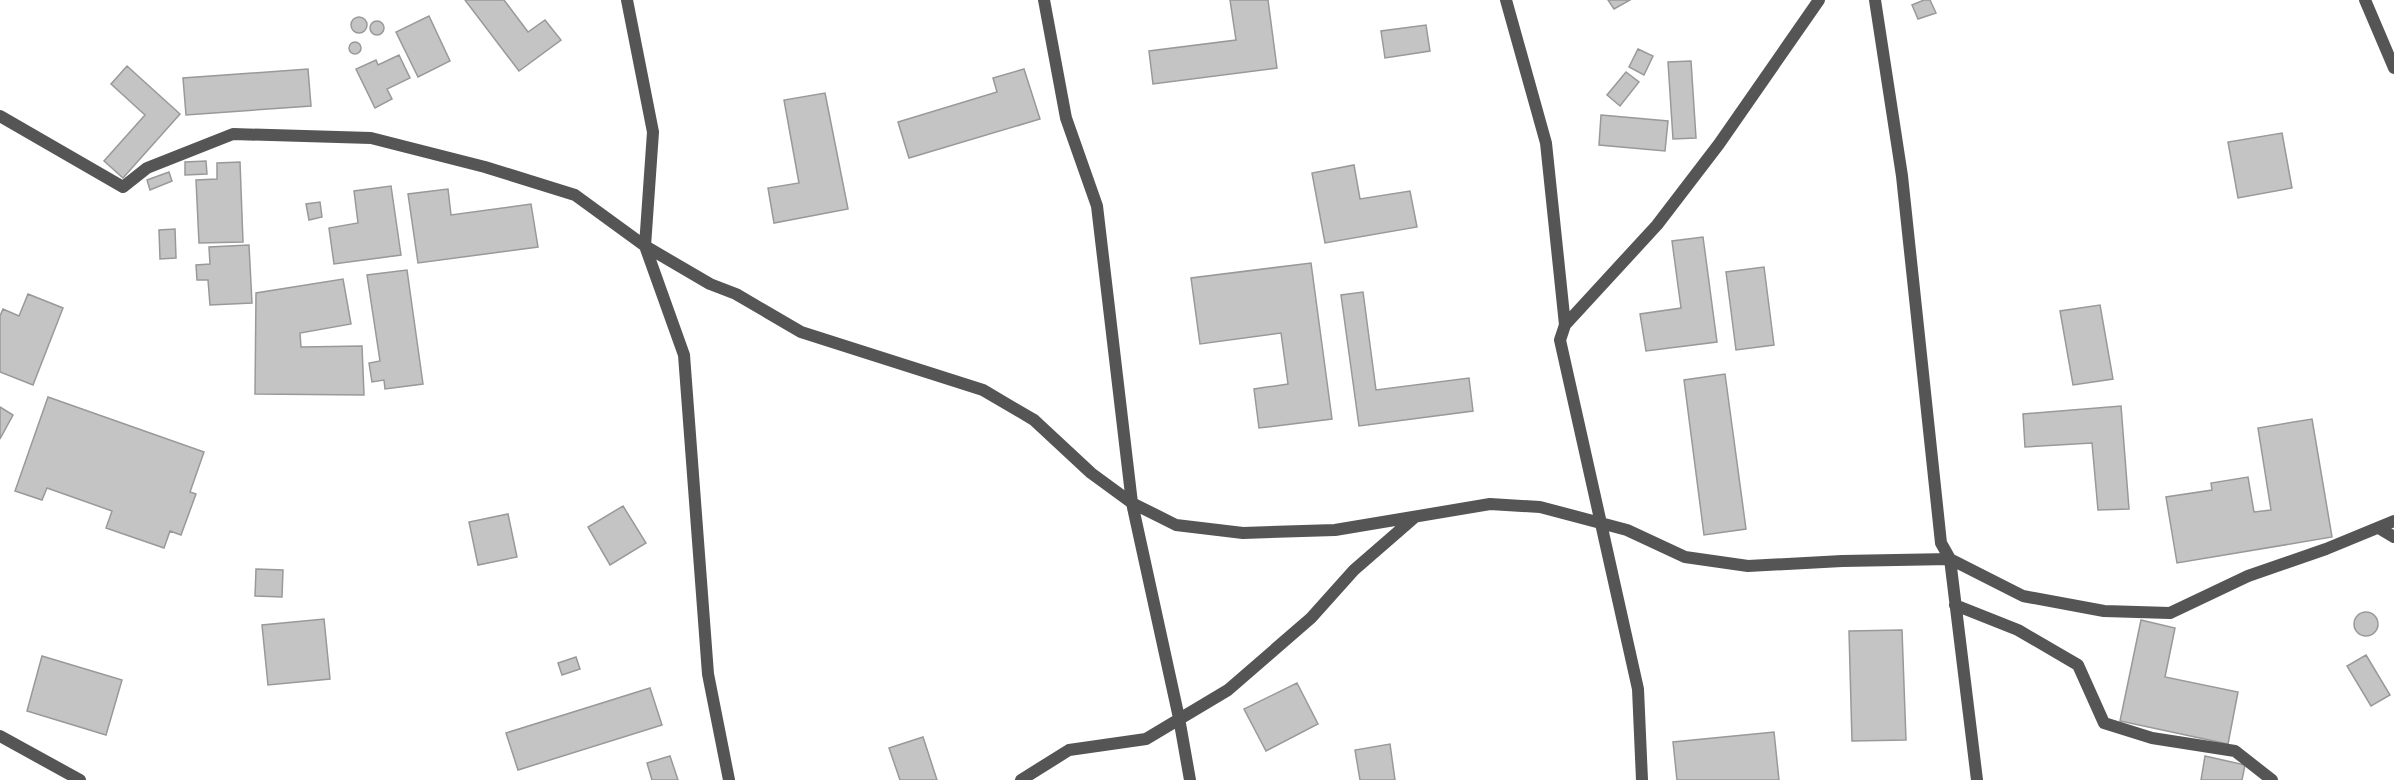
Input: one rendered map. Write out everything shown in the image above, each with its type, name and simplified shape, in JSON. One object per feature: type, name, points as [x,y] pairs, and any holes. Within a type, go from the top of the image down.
[{"type":"street","points":[[627,0],[653,132],[645,246],[684,355],[708,674],[729,780]]},
{"type":"street","points":[[1044,0],[1066,118],[1097,206],[1132,503],[1179,718],[1190,780]]},
{"type":"street","points":[[1506,0],[1546,143],[1565,325],[1560,340],[1638,689],[1642,780]]},
{"type":"street","points":[[1565,325],[1658,225],[1719,144],[1819,0]]},
{"type":"street","points":[[1875,0],[1902,176],[1941,543],[1950,559],[1977,780]]},
{"type":"street","points":[[2365,0],[2394,68]]},
{"type":"street","points":[[0,116],[123,186],[147,168],[232,135],[371,138],[485,167],[575,195],[645,246],[710,285],[736,294],[801,332],[983,390],[1034,420],[1091,473],[1132,503],[1176,525],[1242,533],[1335,530],[1490,504],[1540,507],[1627,530],[1685,557],[1748,566],[1950,559],[2023,596],[2104,610],[2170,613],[2248,576],[2394,521]]},
{"type":"street","points":[[1021,780],[1069,750],[1146,739],[1228,690],[1311,618],[1354,570],[1415,517]]},
{"type":"street","points":[[2379,528],[2394,537]]},
{"type":"street","points":[[1955,605],[2018,630],[2078,665],[2104,723],[2152,738],[2235,751],[2272,780]]},
{"type":"street","points":[[0,736],[80,780]]},
{"type":"building","points":[[465,0],[504,0],[528,32],[545,20],[561,40],[519,71]]},
{"type":"building","points":[[1230,0],[1268,0],[1277,68],[1153,84],[1149,51],[1236,40]]},
{"type":"building","points":[[1608,0],[1630,0],[1614,9]]},
{"type":"building","points":[[1930,0],[1936,13],[1918,19],[1912,5]]},
{"type":"building","points":[[429,16],[450,61],[418,77],[396,32]]},
{"type":"building","points":[[359,17],[367,25],[359,33],[351,25]]},
{"type":"building","points":[[374,21],[380,21],[384,28],[380,35],[374,35],[370,31],[370,25]]},
{"type":"building","points":[[1426,25],[1430,51],[1385,58],[1381,31]]},
{"type":"building","points":[[357,42],[361,48],[357,54],[353,54],[349,46]]},
{"type":"building","points":[[1638,49],[1653,56],[1644,75],[1629,67]]},
{"type":"building","points":[[399,55],[410,78],[387,89],[392,99],[375,108],[356,69],[376,60],[378,65]]},
{"type":"building","points":[[1691,61],[1696,138],[1673,139],[1668,62]]},
{"type":"building","points":[[127,66],[180,114],[123,178],[104,161],[145,115],[111,84]]},
{"type":"building","points":[[308,69],[311,106],[186,115],[183,78]]},
{"type":"building","points":[[1024,69],[1040,119],[909,158],[898,122],[997,92],[993,78]]},
{"type":"building","points":[[1626,72],[1639,82],[1620,106],[1607,95]]},
{"type":"building","points":[[825,93],[848,209],[774,223],[768,188],[799,183],[784,100]]},
{"type":"building","points":[[1601,115],[1668,121],[1665,151],[1599,145]]},
{"type":"building","points":[[2282,133],[2292,188],[2238,198],[2228,142]]},
{"type":"building","points":[[206,161],[207,174],[185,175],[185,162]]},
{"type":"building","points":[[240,162],[243,242],[199,243],[196,180],[217,179],[217,163]]},
{"type":"building","points":[[1354,165],[1360,199],[1410,191],[1417,227],[1325,243],[1312,173]]},
{"type":"building","points":[[169,172],[172,181],[150,190],[147,180]]},
{"type":"building","points":[[391,186],[401,255],[334,264],[329,228],[358,223],[354,191]]},
{"type":"building","points":[[448,189],[451,215],[531,204],[538,247],[418,263],[408,194]]},
{"type":"building","points":[[320,202],[322,217],[309,220],[306,204]]},
{"type":"building","points":[[175,229],[176,258],[160,259],[159,230]]},
{"type":"building","points":[[1703,237],[1717,342],[1646,351],[1640,314],[1681,308],[1672,241]]},
{"type":"building","points":[[249,245],[252,303],[210,305],[208,280],[197,280],[196,265],[210,264],[209,247]]},
{"type":"building","points":[[1311,263],[1332,419],[1259,428],[1254,389],[1288,384],[1281,333],[1200,344],[1191,278]]},
{"type":"building","points":[[1764,267],[1774,345],[1736,350],[1726,272]]},
{"type":"building","points":[[407,270],[423,384],[385,389],[384,380],[372,382],[369,363],[380,361],[367,275]]},
{"type":"building","points":[[343,279],[351,324],[300,333],[301,347],[362,346],[364,395],[255,394],[256,293]]},
{"type":"building","points":[[1363,292],[1376,390],[1469,378],[1473,411],[1359,426],[1341,295]]},
{"type":"building","points":[[28,294],[63,308],[33,385],[0,372],[0,316],[3,309],[19,316]]},
{"type":"building","points":[[2100,305],[2113,379],[2073,385],[2060,311]]},
{"type":"building","points":[[1725,374],[1746,529],[1704,535],[1684,380]]},
{"type":"building","points":[[48,397],[204,452],[190,492],[196,494],[181,535],[170,531],[164,548],[106,528],[112,511],[47,488],[42,500],[15,491]]},
{"type":"building","points":[[2121,406],[2129,509],[2098,510],[2092,443],[2025,447],[2023,414]]},
{"type":"building","points":[[0,407],[13,415],[0,439]]},
{"type":"building","points":[[2312,419],[2332,537],[2177,563],[2166,497],[2212,490],[2211,483],[2248,477],[2254,512],[2271,510],[2258,428]]},
{"type":"building","points":[[623,506],[646,543],[610,565],[588,527]]},
{"type":"building","points":[[508,514],[517,557],[478,565],[469,522]]},
{"type":"building","points":[[256,569],[283,570],[282,597],[255,596]]},
{"type":"building","points":[[2366,612],[2375,615],[2378,624],[2375,633],[2366,636],[2357,633],[2354,624],[2357,615]]},
{"type":"building","points":[[324,619],[330,679],[268,685],[262,625]]},
{"type":"building","points":[[2141,620],[2175,628],[2165,677],[2238,692],[2228,744],[2120,721]]},
{"type":"building","points":[[1902,630],[1906,740],[1852,741],[1849,631]]},
{"type":"building","points":[[2366,655],[2390,695],[2371,706],[2347,666]]},
{"type":"building","points":[[42,656],[122,680],[106,735],[27,711]]},
{"type":"building","points":[[576,657],[580,669],[562,675],[558,663]]},
{"type":"building","points":[[1297,683],[1318,724],[1266,751],[1244,709]]},
{"type":"building","points":[[650,688],[662,725],[518,770],[506,733]]},
{"type":"building","points":[[1774,732],[1779,780],[1677,780],[1673,742]]},
{"type":"building","points":[[923,737],[937,780],[900,780],[889,748]]},
{"type":"building","points":[[1390,744],[1395,780],[1360,780],[1355,750]]},
{"type":"building","points":[[670,756],[678,780],[652,780],[647,763]]},
{"type":"building","points":[[2205,756],[2245,765],[2242,780],[2201,780]]}]
